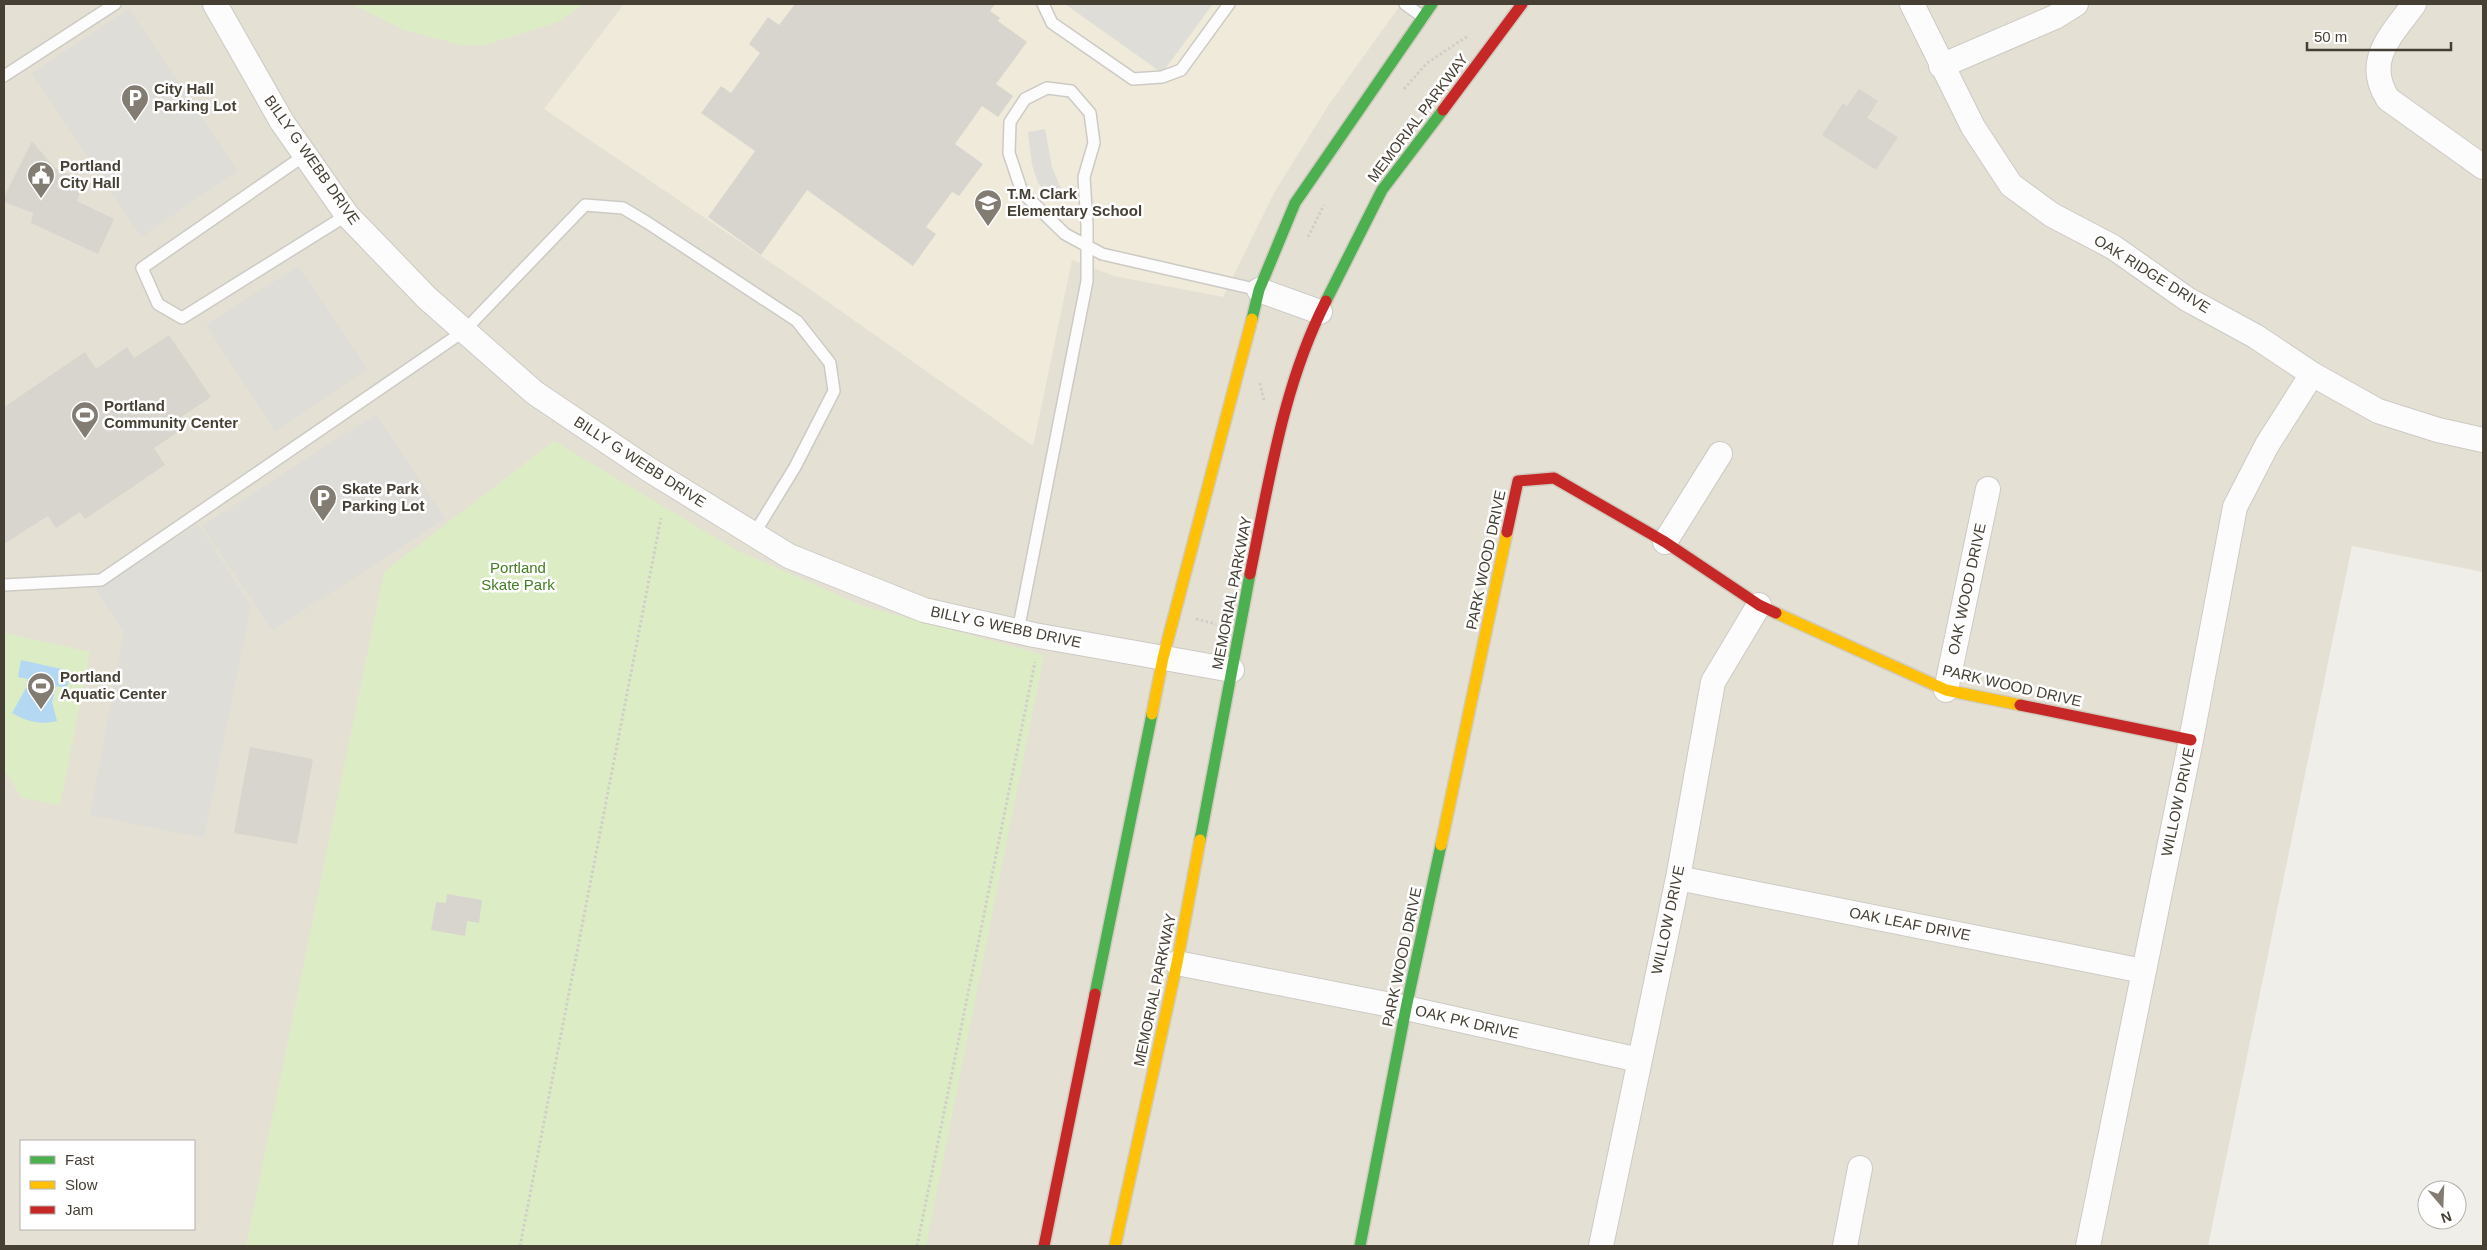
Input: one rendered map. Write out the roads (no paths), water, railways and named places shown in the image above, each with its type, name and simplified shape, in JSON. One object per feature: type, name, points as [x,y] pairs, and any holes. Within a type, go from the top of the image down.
[{"type":"street","name":"BILLY G WEBB DRIVE","points":[[214,4],[282,122],[347,215],[427,298],[535,393],[648,469],[789,556],[924,610],[1018,631],[1232,670]]},
{"type":"street","points":[[1044,1246],[1163,658],[1259,290],[1295,202],[1432,4]]},
{"type":"street","name":"OAK RIDGE DRIVE","points":[[1912,4],[1941,66],[1973,127],[2011,185],[2052,215],[2113,247],[2187,299],[2255,336],[2312,374],[2378,411],[2438,430],[2483,440]]},
{"type":"street","points":[[1941,66],[2055,17],[2076,4]]},
{"type":"street","points":[[2414,4],[2379,58],[2379,85],[2388,98],[2483,167]]},
{"type":"street","name":"MEMORIAL PARKWAY","points":[[1116,1246],[1177,963],[1275,453],[1298,365],[1320,312],[1382,190],[1516,6]]},
{"type":"street","points":[[1259,290],[1320,312]]},
{"type":"street","name":"WILLOW DRIVE","points":[[2088,1246],[2191,740],[2235,507],[2267,445],[2312,374]]},
{"type":"street","points":[[1665,542],[1720,454]]},
{"type":"street","name":"PARK WOOD DRIVE","points":[[1360,1246],[1406,1008],[1518,481],[1554,478],[1665,542],[1759,605],[1946,690],[2191,740]]},
{"type":"street","name":"OAK WOOD DRIVE","points":[[1946,690],[1988,489]]},
{"type":"street","name":"WILLOW DRIVE","points":[[1601,1246],[1678,878],[1713,682],[1759,605]]},
{"type":"street","name":"OAK LEAF DRIVE","points":[[1678,878],[2143,971]]},
{"type":"street","name":"OAK PK DRIVE","points":[[1177,963],[1406,1008],[1639,1060]]},
{"type":"street","points":[[1845,1246],[1860,1168]]},
{"type":"lane","points":[[4,76],[115,4]]},
{"type":"lane","points":[[1043,4],[1052,23],[1133,79],[1162,77],[1181,70],[1229,4]]},
{"type":"lane","points":[[1405,4],[1423,16]]},
{"type":"lane","points":[[1018,631],[1087,281],[1086,246],[1088,225],[1084,177],[1094,143],[1090,113],[1071,91],[1048,88],[1024,99],[1010,122],[1009,153],[1022,192],[1065,234],[1086,246],[1102,254],[1259,290]]},
{"type":"lane","points":[[305,155],[142,268],[158,304],[182,318],[347,215]]},
{"type":"lane","points":[[4,585],[101,580],[464,331],[585,205],[623,208],[797,321],[830,362],[834,391],[795,467],[754,534]]},
{"type":"water","points":[[21,660],[71,671],[67,688],[56,686],[52,702],[57,721],[34,722],[12,713],[26,688],[28,679],[18,677]]},
{"type":"place","name":"City Hall Parking Lot","points":[[135,122]]},
{"type":"place","name":"Portland City Hall","points":[[41,199]]},
{"type":"place","name":"T.M. Clark Elementary School","points":[[988,227]]},
{"type":"place","name":"Portland Community Center","points":[[85,439]]},
{"type":"place","name":"Skate Park Parking Lot","points":[[323,522]]},
{"type":"place","name":"Portland Aquatic Center","points":[[41,710]]},
{"type":"park label","name":"Portland Skate Park","points":[[518,576]]}]
